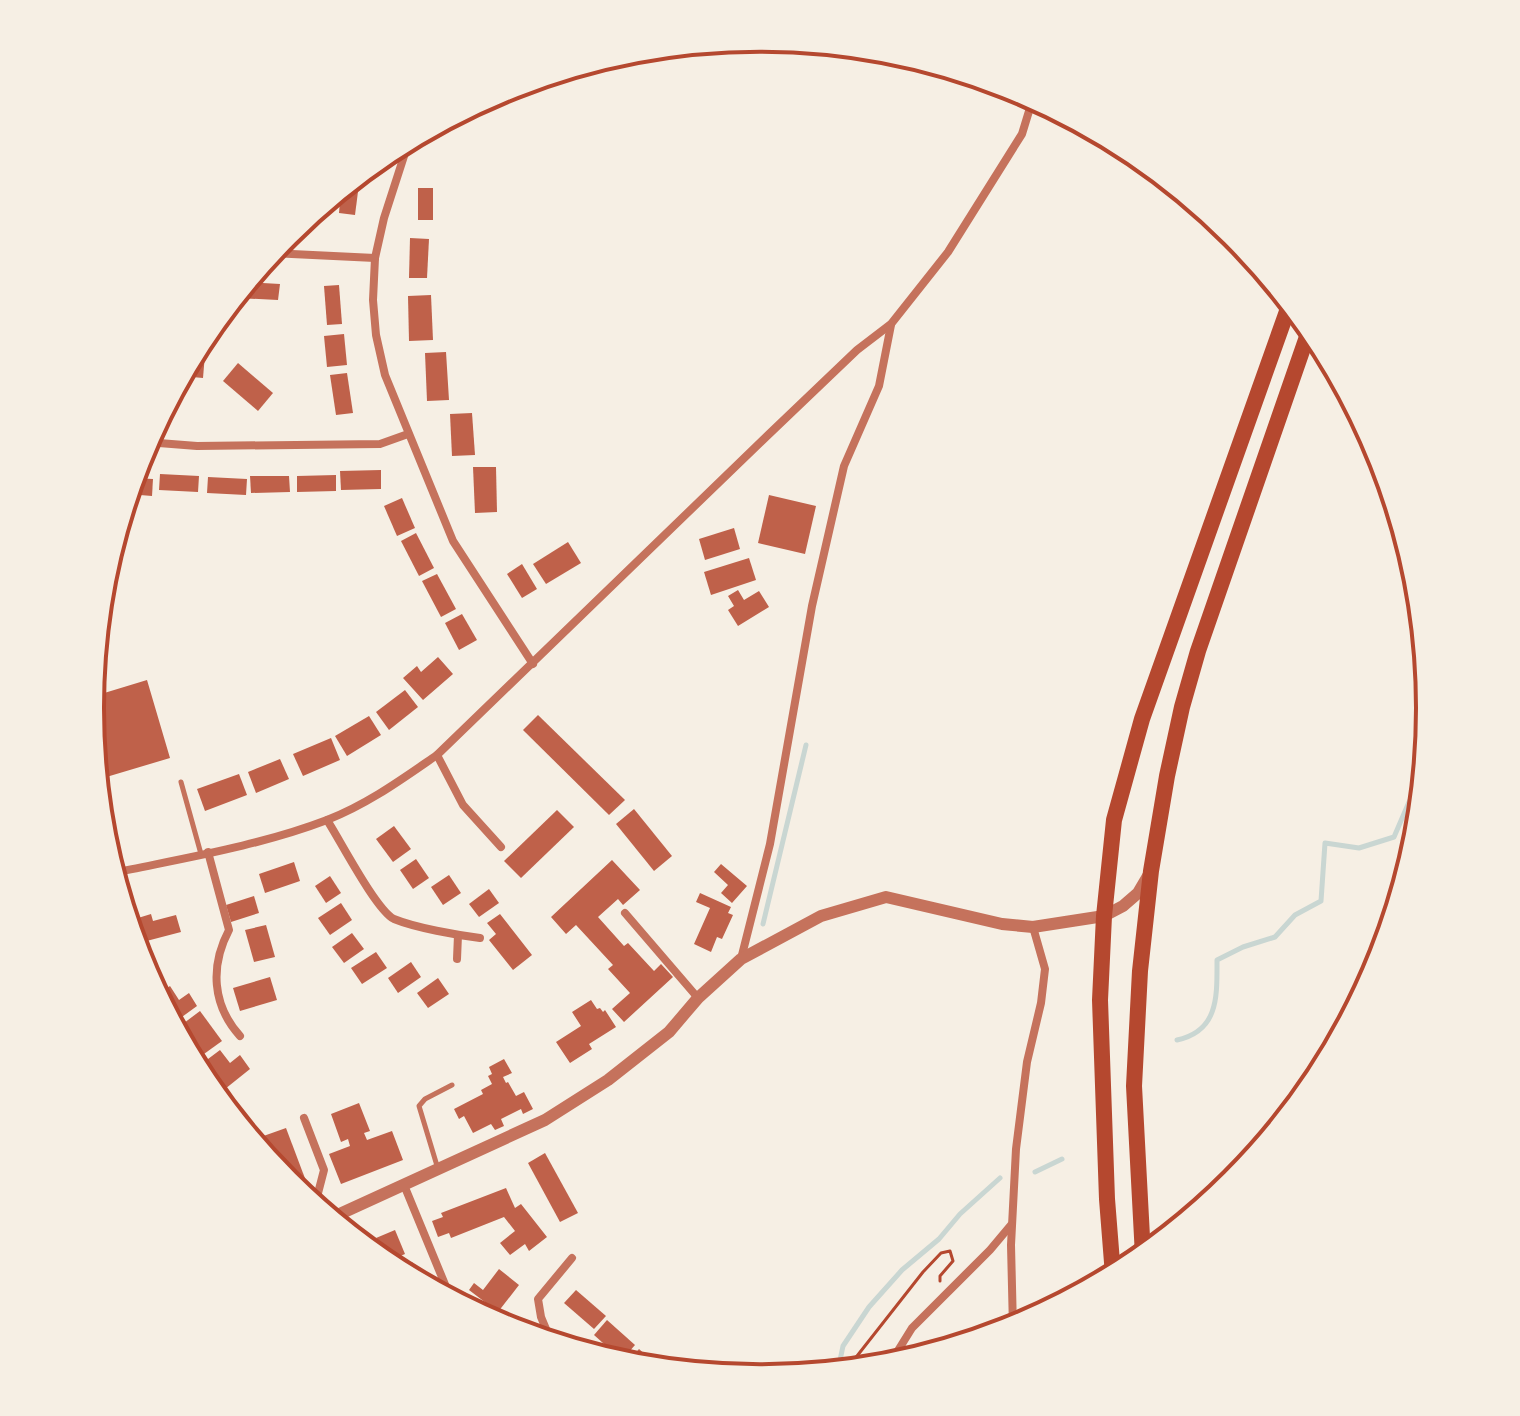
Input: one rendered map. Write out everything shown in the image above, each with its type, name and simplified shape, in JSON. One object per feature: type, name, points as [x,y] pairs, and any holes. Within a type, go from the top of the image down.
[{"type":"highway","points":[[1112,1261],[1100,1000],[1104,916],[1114,820],[1142,719],[1285,316]]},
{"type":"highway","points":[[1142,1240],[1134,1086],[1140,971],[1151,871],[1170,762],[1198,651],[1305,343]]},
{"type":"street","points":[[124,870],[327,820],[382,793],[437,755],[823,382],[891,324],[948,252],[1022,134],[1029,110]]},
{"type":"street","points":[[403,158],[375,258],[373,300],[376,335],[385,375],[453,541],[533,664]]},
{"type":"street","points":[[287,254],[375,258]]},
{"type":"street","points":[[741,959],[770,844],[812,606],[844,466],[879,386],[891,324]]},
{"type":"street","points":[[160,443],[197,446],[380,444],[408,434]]},
{"type":"street","points":[[437,755],[463,805],[501,847]]},
{"type":"street","points":[[327,820],[376,900],[392,918],[480,938]]},
{"type":"street","points":[[204,853],[229,930],[222,944],[216,990],[228,1023],[240,1036]]},
{"type":"street","points":[[342,1213],[545,1120],[608,1080],[669,1032],[698,998],[741,959],[821,916],[886,897],[990,921],[1033,927],[1104,916],[1138,893],[1151,871]]},
{"type":"street","points":[[625,913],[698,998]]},
{"type":"street","points":[[1013,1313],[1012,1223],[1016,1149],[1027,1062],[1041,1003],[1045,969],[1033,927]]},
{"type":"street","points":[[457,959],[458,935]]},
{"type":"street","points":[[304,1118],[324,1170],[316,1191]]},
{"type":"street","points":[[404,1185],[444,1282]]},
{"type":"street","points":[[899,1349],[912,1328],[990,1250],[1012,1223]]},
{"type":"street","points":[[545,1328],[538,1299],[572,1258]]},
{"type":"lane","points":[[181,782],[204,853]]},
{"type":"lane","points":[[438,1170],[419,1106],[425,1099],[452,1085]]},
{"type":"path","points":[[857,1356],[923,1272],[941,1253],[950,1251],[953,1261],[940,1276],[939,1301]]},
{"type":"building","points":[[418,188],[433,188],[433,220],[418,220]]},
{"type":"building","points":[[358,190],[355,215],[339,213],[340,205]]},
{"type":"building","points":[[410,238],[429,239],[427,278],[409,278]]},
{"type":"building","points":[[261,283],[280,284],[278,300],[248,299]]},
{"type":"building","points":[[339,285],[342,324],[327,325],[324,286]]},
{"type":"building","points":[[431,295],[433,340],[409,341],[408,296]]},
{"type":"building","points":[[344,334],[347,365],[327,367],[324,336]]},
{"type":"building","points":[[446,352],[449,400],[427,401],[425,353]]},
{"type":"building","points":[[204,360],[203,378],[194,377]]},
{"type":"building","points":[[238,363],[273,393],[258,411],[223,381]]},
{"type":"building","points":[[347,373],[353,413],[336,415],[330,375]]},
{"type":"building","points":[[472,413],[475,455],[452,456],[450,414]]},
{"type":"building","points":[[473,467],[496,467],[497,512],[475,513]]},
{"type":"building","points":[[381,470],[381,489],[341,490],[340,471]]},
{"type":"building","points":[[160,474],[199,476],[198,492],[159,490]]},
{"type":"building","points":[[336,475],[336,491],[297,492],[297,476]]},
{"type":"building","points":[[250,476],[289,476],[290,492],[251,493]]},
{"type":"building","points":[[208,477],[247,479],[246,495],[207,493]]},
{"type":"building","points":[[146,479],[153,479],[152,496],[140,495]]},
{"type":"building","points":[[769,495],[816,506],[805,554],[758,543]]},
{"type":"building","points":[[402,498],[415,528],[397,536],[384,506]]},
{"type":"building","points":[[734,528],[740,549],[705,560],[699,539]]},
{"type":"building","points":[[416,533],[434,568],[419,576],[401,541]]},
{"type":"building","points":[[568,542],[581,563],[546,584],[533,564]]},
{"type":"building","points":[[749,558],[756,580],[711,595],[704,572]]},
{"type":"building","points":[[522,564],[537,589],[522,598],[507,574]]},
{"type":"building","points":[[437,574],[456,609],[441,617],[422,581]]},
{"type":"building","points":[[738,590],[744,600],[759,591],[769,607],[738,626],[728,610],[734,606],[728,596]]},
{"type":"building","points":[[462,614],[477,640],[459,650],[445,623]]},
{"type":"building","points":[[438,657],[453,674],[423,700],[403,678],[417,666],[421,672]]},
{"type":"building","points":[[147,680],[170,758],[108,777],[104,693]]},
{"type":"building","points":[[405,690],[418,707],[389,730],[376,712]]},
{"type":"building","points":[[538,715],[625,800],[609,815],[523,730]]},
{"type":"building","points":[[369,716],[381,735],[347,756],[335,736]]},
{"type":"building","points":[[331,738],[340,760],[303,776],[293,754]]},
{"type":"building","points":[[280,759],[289,779],[256,793],[248,772]]},
{"type":"building","points":[[239,774],[247,795],[205,811],[197,789]]},
{"type":"building","points":[[634,809],[672,856],[654,871],[616,824]]},
{"type":"building","points":[[557,810],[574,827],[521,878],[504,861]]},
{"type":"building","points":[[394,826],[411,849],[393,862],[376,839]]},
{"type":"building","points":[[416,859],[429,878],[413,889],[400,870]]},
{"type":"building","points":[[612,860],[640,890],[623,905],[618,899],[598,917],[624,946],[628,943],[654,971],[661,964],[673,977],[624,1022],[612,1009],[630,993],[608,969],[613,965],[576,925],[566,934],[551,917]]},
{"type":"building","points":[[294,862],[300,881],[265,893],[259,874]]},
{"type":"building","points":[[721,864],[747,886],[732,903],[721,893],[728,885],[714,872]]},
{"type":"building","points":[[449,875],[461,893],[443,905],[431,887]]},
{"type":"building","points":[[330,876],[341,893],[326,903],[315,886]]},
{"type":"building","points":[[489,889],[499,903],[479,917],[469,904]]},
{"type":"building","points":[[700,893],[731,907],[728,913],[733,915],[722,939],[717,937],[711,952],[694,944],[710,908],[696,902]]},
{"type":"building","points":[[254,896],[259,913],[231,922],[226,905]]},
{"type":"building","points":[[341,903],[352,920],[330,935],[318,918]]},
{"type":"building","points":[[151,914],[153,921],[176,915],[181,932],[147,941],[139,918]]},
{"type":"building","points":[[500,914],[532,955],[513,970],[489,940],[496,934],[487,923]]},
{"type":"building","points":[[266,925],[275,957],[254,962],[245,930]]},
{"type":"building","points":[[352,933],[364,949],[344,963],[332,947]]},
{"type":"building","points":[[376,952],[387,968],[362,984],[351,968]]},
{"type":"building","points":[[411,962],[421,977],[398,993],[388,978]]},
{"type":"building","points":[[270,977],[277,1000],[240,1011],[233,988]]},
{"type":"building","points":[[438,978],[449,994],[428,1008],[417,993]]},
{"type":"building","points":[[170,986],[179,1000],[189,993],[197,1006],[182,1017],[167,988]]},
{"type":"building","points":[[591,1000],[597,1009],[605,1010],[616,1027],[589,1044],[592,1049],[570,1063],[556,1042],[581,1026],[572,1012]]},
{"type":"building","points":[[200,1011],[222,1041],[204,1054],[185,1022]]},
{"type":"building","points":[[220,1050],[230,1063],[240,1055],[250,1069],[226,1088],[207,1060]]},
{"type":"building","points":[[504,1059],[512,1073],[503,1077],[506,1083],[516,1096],[524,1092],[533,1109],[523,1114],[521,1109],[501,1119],[504,1126],[495,1130],[491,1124],[473,1133],[464,1116],[459,1119],[454,1109],[483,1094],[481,1090],[492,1084],[488,1076],[492,1074],[489,1067]]},
{"type":"building","points":[[359,1103],[370,1131],[364,1133],[367,1140],[392,1131],[403,1160],[341,1184],[329,1154],[350,1146],[348,1139],[341,1142],[331,1114]]},
{"type":"building","points":[[286,1128],[306,1182],[296,1172],[263,1136]]},
{"type":"building","points":[[545,1153],[578,1213],[560,1222],[528,1163]]},
{"type":"building","points":[[506,1188],[515,1208],[521,1204],[547,1237],[529,1251],[525,1244],[510,1255],[500,1243],[515,1231],[504,1217],[451,1238],[449,1233],[438,1237],[432,1221],[443,1217],[441,1213]]},
{"type":"building","points":[[395,1230],[405,1254],[401,1256],[376,1238]]},
{"type":"building","points":[[499,1269],[519,1285],[500,1310],[469,1290],[474,1283],[483,1290]]},
{"type":"building","points":[[576,1290],[606,1316],[594,1329],[564,1303]]},
{"type":"building","points":[[607,1320],[635,1345],[630,1351],[606,1345],[594,1335]]},
{"type":"waterway","points":[[763,924],[806,745]]},
{"type":"waterway","points":[[1177,1040],[1201,1029],[1208,1020],[1217,986],[1217,960],[1243,947],[1275,937],[1295,915],[1321,901],[1325,843],[1359,848],[1394,837],[1408,803]]},
{"type":"waterway","points":[[1035,1172],[1062,1159]]},
{"type":"waterway","points":[[840,1359],[843,1346],[869,1307],[902,1270],[939,1239],[960,1214],[1000,1178]]}]
